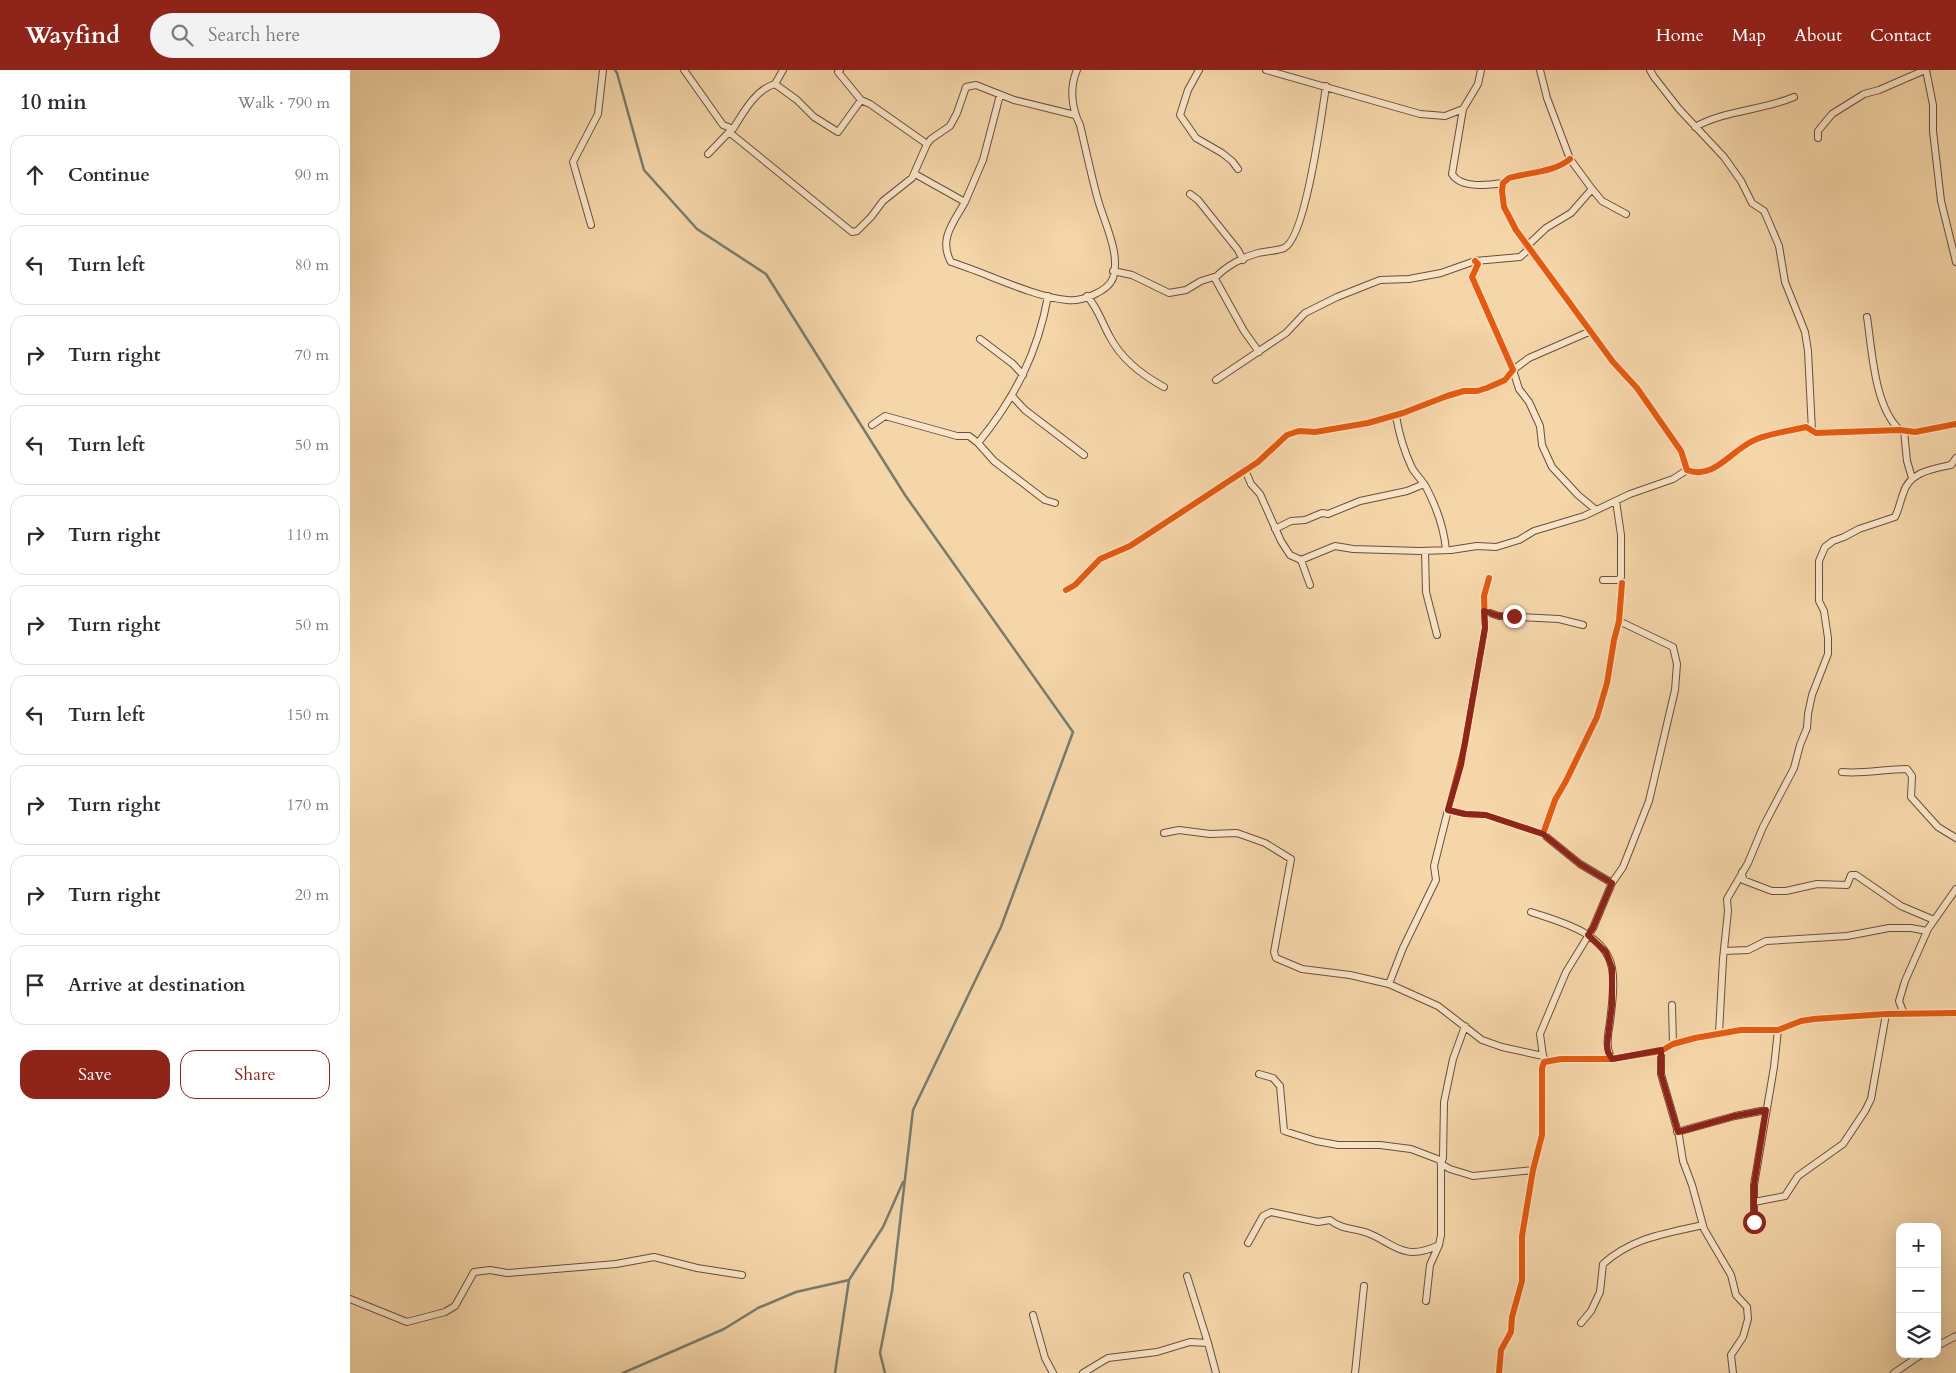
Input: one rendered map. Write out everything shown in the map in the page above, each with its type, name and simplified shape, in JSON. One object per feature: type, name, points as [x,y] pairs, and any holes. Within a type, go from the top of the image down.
[{"type":"street","points":[[591,224],[573,162],[598,114],[603,70]]},
{"type":"street","points":[[684,70],[723,125],[852,232],[861,227],[883,201],[906,184],[915,174],[927,144],[950,126],[966,88],[976,85],[1000,95],[1075,115]]},
{"type":"street","points":[[708,154],[731,130],[749,105],[767,86],[775,84],[783,70]]},
{"type":"street","points":[[840,70],[838,72],[861,100],[870,104],[927,144]]},
{"type":"street","points":[[1000,95],[983,160],[965,202],[946,237],[947,254],[951,262],[981,271],[1029,291],[1068,301],[1087,296],[1107,286],[1112,279],[1113,272],[1111,241],[1098,202],[1080,126],[1075,115],[1072,96],[1077,70]]},
{"type":"street","points":[[1199,70],[1190,84],[1180,115],[1196,138],[1222,153],[1238,169]]},
{"type":"street","points":[[1266,70],[1420,114],[1445,116],[1463,109]]},
{"type":"street","points":[[1481,70],[1478,84],[1463,109],[1452,174],[1460,181],[1471,183],[1488,185],[1504,183]]},
{"type":"street","points":[[1540,70],[1547,98],[1570,159],[1602,201],[1626,214]]},
{"type":"street","points":[[1650,70],[1695,127],[1724,157],[1741,181],[1752,203],[1764,211],[1778,246],[1786,282],[1805,332],[1808,351],[1812,431]]},
{"type":"street","points":[[1818,138],[1818,131],[1832,114],[1864,94],[1879,90],[1925,70],[1932,105],[1941,201],[1956,262]]},
{"type":"street","points":[[775,84],[797,100],[814,117],[838,132],[861,100]]},
{"type":"street","points":[[1113,272],[1132,275],[1169,293],[1186,290],[1201,281],[1215,278],[1223,269],[1256,254],[1286,247],[1292,241],[1305,204],[1314,166],[1326,86]]},
{"type":"street","points":[[1695,127],[1711,118],[1774,106],[1794,98]]},
{"type":"street","points":[[1570,159],[1564,164],[1550,169],[1508,178],[1504,183],[1502,191],[1504,207],[1528,248],[1613,362],[1637,388],[1670,435],[1681,451],[1686,470]]},
{"type":"street","points":[[915,174],[965,202]]},
{"type":"street","points":[[1216,380],[1286,333],[1305,313],[1337,297],[1380,280],[1409,279],[1441,273],[1475,261],[1520,256],[1546,228],[1571,213],[1592,189]]},
{"type":"street","points":[[1190,194],[1198,200],[1238,250],[1243,260]]},
{"type":"street","points":[[1475,261],[1478,264],[1472,277],[1495,326],[1519,389],[1529,402],[1540,426],[1542,445],[1552,467],[1578,495],[1596,510]]},
{"type":"street","points":[[1215,278],[1244,331],[1259,352]]},
{"type":"street","points":[[978,443],[1012,396],[1023,375],[1038,342],[1048,296]]},
{"type":"street","points":[[1087,296],[1098,310],[1110,338],[1130,364],[1164,387]]},
{"type":"street","points":[[1867,317],[1879,392],[1894,425],[1902,430],[1907,462],[1912,478]]},
{"type":"street","points":[[1066,590],[1075,585],[1100,559],[1130,546],[1258,462],[1287,435],[1298,431],[1315,432],[1335,429],[1396,416],[1464,390],[1477,391],[1487,388],[1505,380],[1513,370],[1529,358],[1590,331]]},
{"type":"street","points":[[980,339],[1013,364],[1023,375]]},
{"type":"street","points":[[1012,396],[1025,410],[1084,455]]},
{"type":"street","points":[[872,425],[885,416],[893,417],[919,427],[957,436],[969,436],[994,461],[1045,500],[1056,503]]},
{"type":"street","points":[[1396,416],[1399,437],[1413,469],[1424,484],[1440,519],[1446,550]]},
{"type":"street","points":[[1686,470],[1696,473],[1711,471],[1756,439],[1806,427],[1816,434],[1902,430],[1915,432],[1956,424]]},
{"type":"street","points":[[1719,1033],[1728,910],[1727,899],[1748,863],[1762,827],[1794,768],[1807,728],[1812,695],[1828,654],[1824,611],[1819,601],[1819,561],[1825,547],[1833,540],[1895,517],[1900,507],[1903,492],[1912,478],[1922,473],[1952,465],[1956,458]]},
{"type":"street","points":[[1245,470],[1251,484],[1260,494],[1275,529],[1290,555],[1301,560],[1310,585]]},
{"type":"street","points":[[1301,560],[1335,546],[1353,549],[1424,551],[1477,546],[1496,547],[1519,540],[1534,531],[1584,516],[1616,500],[1673,479],[1686,470]]},
{"type":"street","points":[[1275,529],[1291,521],[1305,520],[1322,513],[1328,514],[1360,501],[1407,491],[1424,484]]},
{"type":"street","points":[[1603,580],[1618,580],[1621,577],[1621,536],[1616,500]]},
{"type":"street","points":[[1424,551],[1426,592],[1437,634]]},
{"type":"street","points":[[1389,984],[1403,948],[1436,880],[1434,866],[1465,744],[1485,628],[1484,596],[1489,578]]},
{"type":"street","points":[[1543,834],[1554,800],[1566,781],[1596,717],[1607,683],[1619,621],[1622,583]]},
{"type":"street","points":[[1484,611],[1499,616],[1559,619],[1583,625]]},
{"type":"street","points":[[1498,1373],[1501,1350],[1511,1332],[1514,1310],[1522,1281],[1522,1236],[1533,1170],[1542,1135],[1542,1068],[1544,1059],[1540,1034],[1566,972],[1593,928],[1612,883],[1623,867],[1649,801],[1675,690],[1677,664],[1673,647],[1619,621]]},
{"type":"street","points":[[1842,772],[1865,773],[1907,769],[1912,776],[1911,797],[1938,827],[1956,838]]},
{"type":"street","points":[[1448,810],[1465,814],[1486,815],[1543,834],[1580,864],[1612,883]]},
{"type":"street","points":[[1164,833],[1179,830],[1210,834],[1236,833],[1265,844],[1291,859],[1274,952],[1276,958],[1302,969],[1350,975],[1389,984],[1438,1006],[1482,1040],[1544,1059],[1612,1059],[1661,1050],[1673,1044],[1719,1033],[1741,1030],[1778,1030],[1802,1021],[1814,1019],[1886,1014],[1956,1013]]},
{"type":"street","points":[[1742,872],[1743,880],[1772,891],[1795,890],[1817,884],[1847,885],[1852,876],[1856,875],[1866,884],[1901,906],[1934,920]]},
{"type":"street","points":[[1904,1014],[1900,1001],[1905,981],[1927,931],[1956,889]]},
{"type":"street","points":[[1531,912],[1588,935],[1606,952],[1612,968],[1612,1005],[1607,1044],[1608,1052],[1612,1059]]},
{"type":"street","points":[[1724,951],[1748,950],[1766,941],[1847,936],[1889,928],[1911,928],[1927,931]]},
{"type":"street","points":[[1672,1005],[1673,1044]]},
{"type":"street","points":[[1754,1202],[1785,1196],[1798,1176],[1843,1144],[1871,1099],[1886,1014]]},
{"type":"street","points":[[1426,1301],[1430,1265],[1439,1245],[1442,1228],[1441,1164],[1444,1102],[1453,1059],[1465,1026]]},
{"type":"street","points":[[1754,1222],[1754,1185],[1774,1067],[1778,1030]]},
{"type":"street","points":[[1661,1050],[1661,1074],[1678,1132],[1683,1161],[1703,1225],[1731,1275],[1736,1295],[1746,1307],[1748,1319],[1743,1337],[1731,1355],[1733,1373]]},
{"type":"street","points":[[1259,1074],[1274,1078],[1280,1086],[1284,1131],[1316,1141],[1338,1145],[1380,1144],[1411,1149],[1440,1160],[1441,1164],[1450,1169],[1473,1176],[1533,1170]]},
{"type":"street","points":[[1678,1132],[1735,1116],[1766,1110]]},
{"type":"street","points":[[1248,1242],[1263,1216],[1271,1212],[1318,1222],[1330,1220],[1345,1228],[1368,1233],[1397,1248],[1412,1252],[1428,1250],[1439,1245]]},
{"type":"street","points":[[1581,1323],[1600,1292],[1603,1264],[1616,1252],[1637,1241],[1703,1225]]},
{"type":"street","points":[[350,1299],[407,1322],[445,1312],[455,1306],[474,1272],[490,1270],[507,1273],[616,1264],[654,1257],[697,1268],[742,1275]]},
{"type":"street","points":[[1187,1276],[1216,1373]]},
{"type":"street","points":[[1355,1373],[1364,1286]]},
{"type":"street","points":[[1033,1315],[1045,1358],[1053,1373]]},
{"type":"street","points":[[1941,1344],[1956,1336]]},
{"type":"street","points":[[1082,1373],[1108,1358],[1157,1352],[1190,1342],[1208,1343]]},
{"type":"street","points":[[1894,1373],[1916,1358]]},
{"type":"waterway","points":[[615,70],[644,170],[697,229],[766,274],[905,495],[1073,732],[1001,927],[913,1110],[892,1291],[880,1353],[885,1373]]},
{"type":"waterway","points":[[835,1373],[849,1280],[883,1227],[903,1182]]},
{"type":"waterway","points":[[623,1373],[724,1329],[758,1308],[796,1292],[849,1280]]},
{"type":"cycle path","points":[[1570,159],[1549,170],[1509,178],[1503,183],[1504,207],[1516,230],[1613,362],[1637,388],[1681,451],[1687,470],[1706,471],[1757,439],[1806,427],[1816,433],[1900,430],[1915,432],[1956,424]]},
{"type":"cycle path","points":[[1066,590],[1075,585],[1100,559],[1130,546],[1258,462],[1287,435],[1299,431],[1315,432],[1368,423],[1403,413],[1447,396],[1464,391],[1477,391],[1487,388],[1505,380],[1513,370],[1472,277],[1478,264],[1475,261]]},
{"type":"cycle path","points":[[1489,578],[1484,596],[1485,628],[1465,744],[1448,810],[1465,814],[1485,815],[1543,834],[1555,800],[1597,717],[1607,683],[1619,621],[1622,583]]},
{"type":"cycle path","points":[[1499,1373],[1501,1350],[1511,1332],[1512,1317],[1522,1281],[1522,1236],[1533,1170],[1542,1135],[1542,1068],[1544,1062],[1561,1059],[1612,1059],[1661,1051],[1673,1044],[1695,1038],[1741,1030],[1778,1030],[1801,1021],[1814,1019],[1886,1014],[1956,1013]]},
{"type":"route","points":[[1514,616],[1499,616],[1484,611],[1485,628],[1465,744],[1448,810],[1465,814],[1486,815],[1535,833],[1543,834],[1580,864],[1612,883],[1593,928],[1588,935],[1599,943],[1606,952],[1612,968],[1612,1005],[1607,1044],[1608,1052],[1612,1059],[1661,1050],[1661,1074],[1678,1132],[1694,1126],[1766,1110],[1754,1185],[1754,1222]]}]
